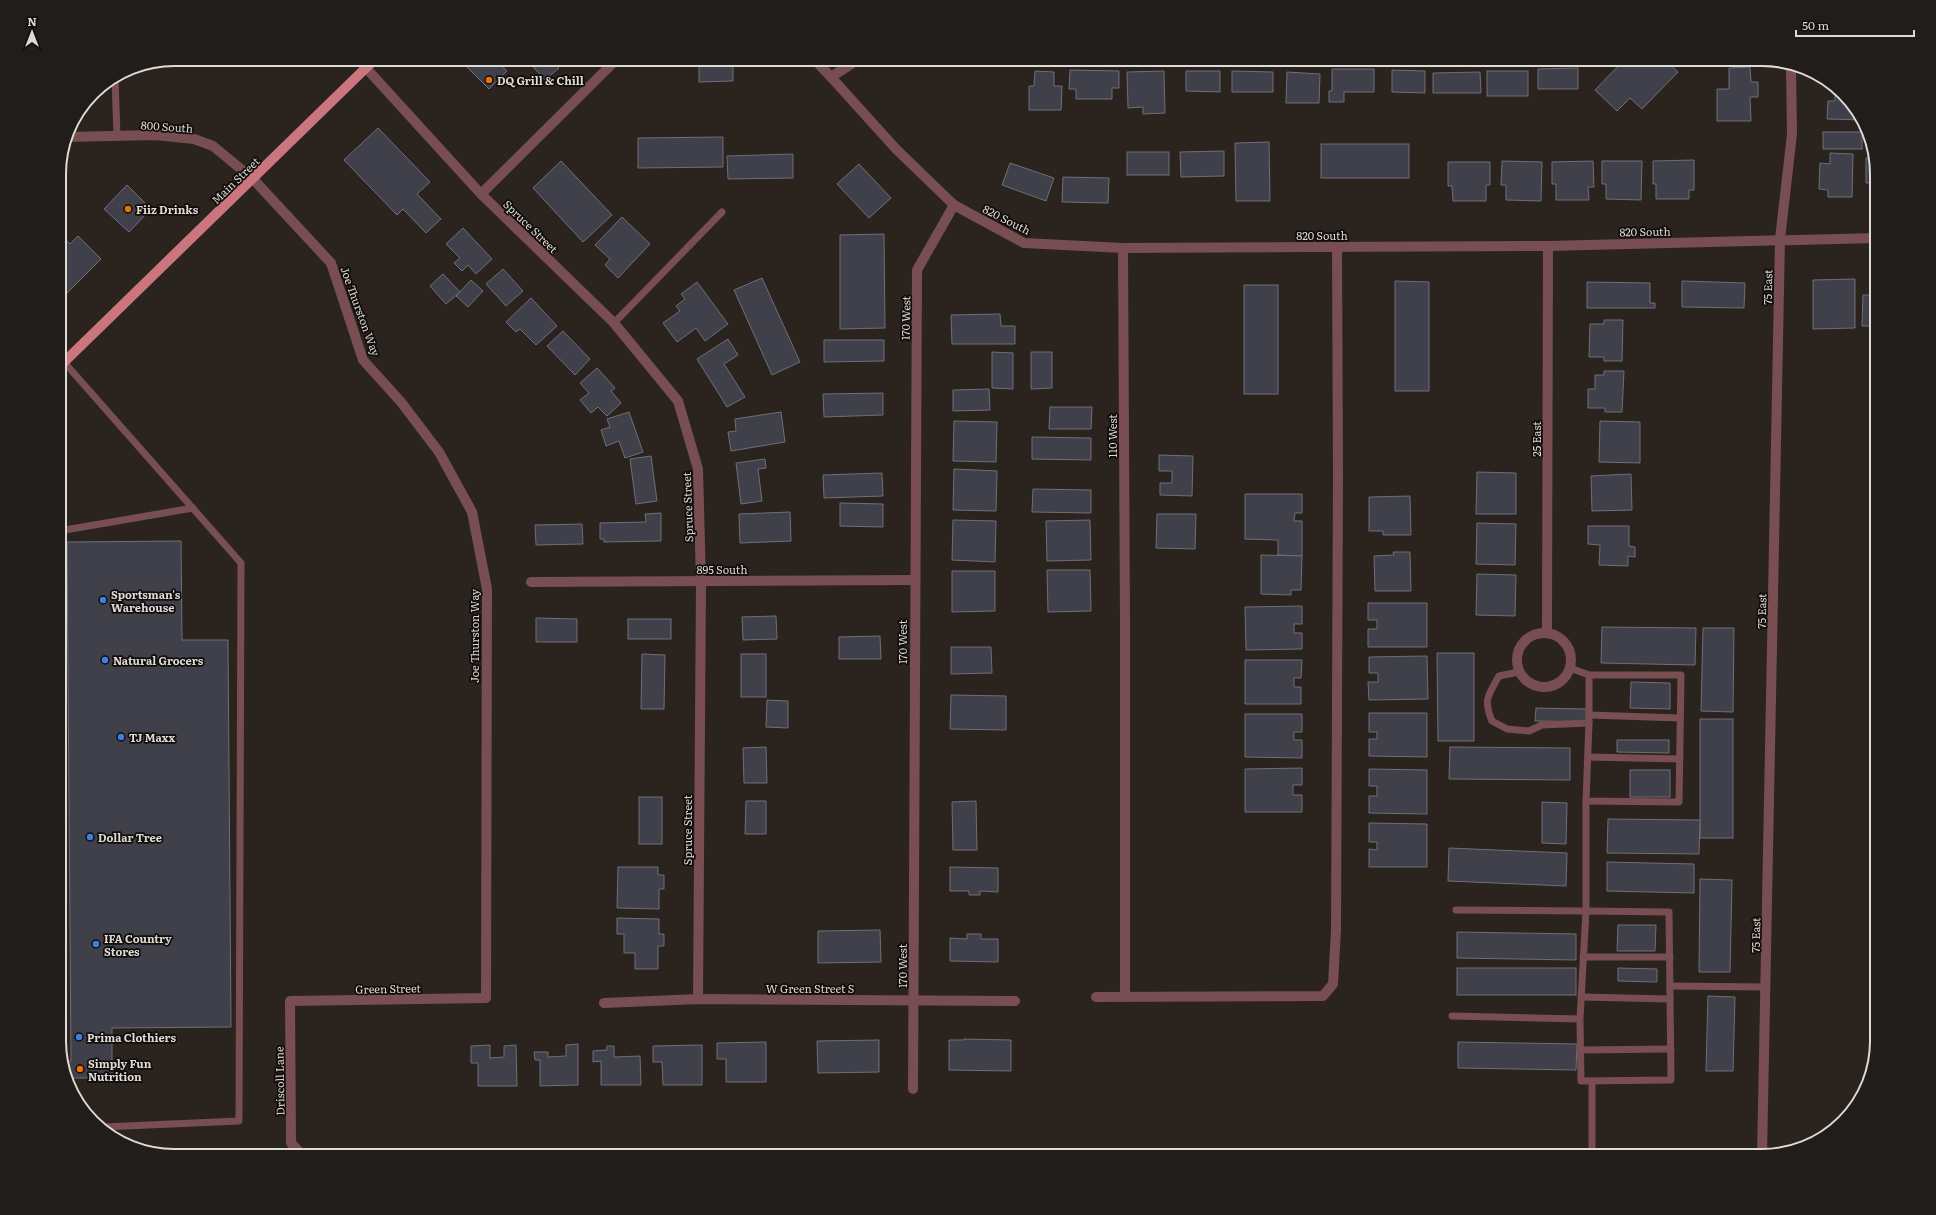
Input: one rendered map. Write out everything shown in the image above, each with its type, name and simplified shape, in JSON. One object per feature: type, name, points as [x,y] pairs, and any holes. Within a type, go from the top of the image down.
[{"type":"main road","name":"Main Street","points":[[66,361],[366,68]]},
{"type":"street","points":[[481,194],[610,66]]},
{"type":"street","name":"820 South","points":[[821,66],[896,148],[954,205],[1024,243],[1123,248],[1548,246],[1870,238]]},
{"type":"street","points":[[831,77],[848,66]]},
{"type":"street","name":"Spruce Street","points":[[366,68],[481,194],[614,323],[678,401],[698,470],[701,582],[698,999]]},
{"type":"street","name":"75 East","points":[[1762,1149],[1780,240],[1792,134],[1791,70]]},
{"type":"street","name":"800 South","points":[[73,137],[155,135],[194,139],[213,146],[253,179]]},
{"type":"street","name":"Joe Thurston Way","points":[[253,179],[331,263],[363,360],[401,402],[439,452],[472,512],[487,589],[486,998]]},
{"type":"street","name":"170 West","points":[[913,1089],[914,580],[917,270],[954,205]]},
{"type":"street","name":"25 East","points":[[1547,633],[1548,246]]},
{"type":"street","points":[[1096,997],[1323,996],[1332,984],[1335,966],[1336,914],[1338,476],[1336,247]]},
{"type":"street","name":"110 West","points":[[1123,248],[1125,997]]},
{"type":"street","name":"895 South","points":[[531,582],[914,580]]},
{"type":"street","points":[[1547,633],[1556,636],[1564,642],[1570,654],[1570,668],[1566,676],[1559,683],[1541,687],[1532,685],[1524,679],[1519,672],[1517,656],[1524,641],[1535,635],[1547,633]]},
{"type":"street","name":"Green Street","points":[[290,1002],[486,998]]},
{"type":"street","name":"W Green Street S","points":[[604,1003],[698,999],[1015,1001]]},
{"type":"street","name":"Driscoll Lane","points":[[290,1002],[291,1143],[297,1149]]},
{"type":"lane","points":[[115,83],[117,136]]},
{"type":"lane","points":[[614,323],[722,212]]},
{"type":"lane","points":[[66,369],[193,508],[241,563],[239,1120],[108,1127]]},
{"type":"lane","points":[[66,530],[193,508]]},
{"type":"lane","points":[[1570,668],[1589,675],[1681,675],[1679,802],[1586,801]]},
{"type":"lane","points":[[1519,672],[1499,676],[1490,691],[1486,707],[1492,721],[1507,729],[1529,731],[1542,725],[1589,719],[1680,718]]},
{"type":"lane","points":[[1456,910],[1586,911],[1669,912],[1672,1080],[1581,1081],[1580,1019],[1586,911],[1586,801],[1589,675]]},
{"type":"lane","points":[[1588,757],[1680,759]]},
{"type":"lane","points":[[1583,957],[1670,957]]},
{"type":"lane","points":[[1670,986],[1766,987]]},
{"type":"lane","points":[[1581,997],[1670,999]]},
{"type":"lane","points":[[1452,1016],[1580,1019]]},
{"type":"lane","points":[[1580,1050],[1671,1050]]},
{"type":"lane","points":[[1592,1081],[1592,1149]]},
{"type":"building","name":"DQ Grill & Chill","points":[[466,66],[502,66],[507,71],[489,89]]},
{"type":"building","points":[[532,66],[557,66],[559,68],[545,80]]},
{"type":"building","points":[[699,66],[733,66],[733,81],[699,82]]},
{"type":"building","points":[[1618,66],[1672,66],[1678,72],[1642,109],[1630,98],[1617,111],[1595,90]]},
{"type":"building","points":[[1750,67],[1751,82],[1758,82],[1758,97],[1750,97],[1751,121],[1717,121],[1717,89],[1729,89],[1729,68]]},
{"type":"building","points":[[1578,68],[1578,89],[1538,89],[1538,69]]},
{"type":"building","points":[[1332,69],[1374,69],[1374,92],[1344,92],[1344,102],[1329,102],[1329,91],[1332,91]]},
{"type":"building","points":[[1070,70],[1119,71],[1119,88],[1112,88],[1112,99],[1076,99],[1076,89],[1069,89]]},
{"type":"building","points":[[1392,70],[1425,71],[1425,93],[1392,92]]},
{"type":"building","points":[[1035,71],[1054,72],[1054,86],[1062,86],[1061,110],[1029,110],[1029,86],[1034,86]]},
{"type":"building","points":[[1164,71],[1165,113],[1143,114],[1143,107],[1128,108],[1127,72]]},
{"type":"building","points":[[1186,71],[1220,71],[1220,92],[1186,91]]},
{"type":"building","points":[[1232,71],[1273,72],[1273,92],[1232,92]]},
{"type":"building","points":[[1487,71],[1528,71],[1528,96],[1487,96]]},
{"type":"building","points":[[1287,72],[1320,74],[1319,103],[1286,103]]},
{"type":"building","points":[[1480,72],[1481,93],[1433,93],[1433,73]]},
{"type":"building","points":[[1835,95],[1848,108],[1855,120],[1827,119],[1828,101],[1835,101]]},
{"type":"building","points":[[378,128],[430,182],[417,194],[441,219],[426,233],[403,209],[397,215],[344,160]]},
{"type":"building","points":[[1823,132],[1862,133],[1862,149],[1823,149]]},
{"type":"building","points":[[723,137],[723,167],[638,168],[638,138]]},
{"type":"building","points":[[1269,142],[1270,201],[1236,201],[1235,143]]},
{"type":"building","points":[[1321,144],[1409,144],[1409,178],[1321,178]]},
{"type":"building","points":[[1224,151],[1224,176],[1181,177],[1180,152]]},
{"type":"building","points":[[1127,152],[1169,152],[1169,175],[1127,175]]},
{"type":"building","points":[[1830,153],[1853,154],[1852,197],[1828,197],[1828,190],[1819,189],[1820,163],[1830,164]]},
{"type":"building","points":[[793,154],[793,178],[728,179],[727,156]]},
{"type":"building","points":[[1866,158],[1869,158],[1870,183],[1866,183]]},
{"type":"building","points":[[1694,160],[1694,190],[1689,190],[1689,199],[1656,199],[1656,184],[1653,184],[1653,161]]},
{"type":"building","points":[[561,161],[612,215],[583,242],[533,188]]},
{"type":"building","points":[[1502,161],[1542,162],[1541,201],[1506,200],[1506,185],[1501,185]]},
{"type":"building","points":[[1593,161],[1594,187],[1588,187],[1589,200],[1556,200],[1556,184],[1552,184],[1552,162]]},
{"type":"building","points":[[1602,161],[1642,161],[1641,200],[1606,199],[1606,184],[1602,184]]},
{"type":"building","points":[[1448,162],[1490,162],[1490,185],[1486,185],[1486,201],[1453,201],[1452,186],[1448,186]]},
{"type":"building","points":[[1010,163],[1054,178],[1046,201],[1002,185]]},
{"type":"building","points":[[859,164],[891,198],[869,218],[837,184]]},
{"type":"building","points":[[1063,177],[1109,178],[1108,203],[1062,202]]},
{"type":"building","name":"Fiiz Drinks","points":[[127,185],[151,209],[129,232],[104,209]]},
{"type":"building","points":[[622,217],[650,244],[618,278],[605,265],[610,259],[595,245]]},
{"type":"building","points":[[463,228],[492,259],[476,274],[468,265],[462,271],[454,263],[460,258],[446,244]]},
{"type":"building","points":[[884,234],[885,328],[840,329],[840,235]]},
{"type":"building","points":[[78,236],[101,259],[66,294],[66,240],[70,244]]},
{"type":"building","points":[[503,269],[523,291],[506,306],[486,284]]},
{"type":"building","points":[[443,274],[460,292],[446,304],[430,286]]},
{"type":"building","points":[[762,278],[800,362],[772,375],[734,290]]},
{"type":"building","points":[[1855,279],[1855,328],[1813,329],[1813,280]]},
{"type":"building","points":[[471,280],[483,291],[468,307],[456,296]]},
{"type":"building","points":[[1395,281],[1429,282],[1429,391],[1395,391]]},
{"type":"building","points":[[1682,281],[1745,283],[1744,308],[1682,307]]},
{"type":"building","points":[[697,282],[728,324],[705,341],[696,328],[677,342],[663,323],[680,311],[676,306],[685,299],[681,294]]},
{"type":"building","points":[[1587,282],[1650,283],[1650,303],[1655,303],[1655,308],[1587,308]]},
{"type":"building","points":[[1244,285],[1278,285],[1278,394],[1244,394]]},
{"type":"building","points":[[1863,295],[1870,295],[1870,326],[1862,326]]},
{"type":"building","points":[[531,298],[557,326],[536,345],[520,329],[516,332],[506,322]]},
{"type":"building","points":[[1000,314],[1001,326],[1015,326],[1015,344],[952,344],[951,315]]},
{"type":"building","points":[[1604,320],[1623,320],[1622,361],[1604,361],[1604,357],[1589,357],[1590,324],[1604,324]]},
{"type":"building","points":[[563,331],[590,359],[575,375],[547,346]]},
{"type":"building","points":[[728,339],[738,355],[724,364],[745,397],[727,407],[697,359]]},
{"type":"building","points":[[824,340],[884,340],[884,361],[824,362]]},
{"type":"building","points":[[992,352],[1013,353],[1013,389],[992,388]]},
{"type":"building","points":[[1031,352],[1052,352],[1052,388],[1031,389]]},
{"type":"building","points":[[597,368],[615,388],[611,391],[621,403],[607,416],[598,407],[591,413],[580,400],[589,393],[580,383]]},
{"type":"building","points":[[1604,371],[1624,371],[1622,412],[1605,412],[1605,408],[1588,408],[1588,389],[1595,389],[1595,375],[1604,375]]},
{"type":"building","points":[[989,389],[990,410],[953,411],[953,390]]},
{"type":"building","points":[[883,393],[883,415],[824,417],[823,394]]},
{"type":"building","points":[[1050,407],[1092,407],[1091,429],[1049,429]]},
{"type":"building","points":[[629,412],[643,452],[625,458],[619,441],[606,446],[601,430],[610,427],[607,419]]},
{"type":"building","points":[[781,412],[785,442],[731,451],[728,432],[736,431],[735,419]]},
{"type":"building","points":[[954,421],[997,422],[996,462],[953,461]]},
{"type":"building","points":[[1600,421],[1640,422],[1640,463],[1599,462]]},
{"type":"building","points":[[1032,437],[1091,438],[1091,460],[1032,459]]},
{"type":"building","points":[[1159,455],[1193,456],[1192,496],[1160,495],[1160,483],[1172,483],[1172,471],[1159,471]]},
{"type":"building","points":[[651,456],[657,501],[636,504],[630,459]]},
{"type":"building","points":[[765,459],[766,468],[758,469],[762,501],[741,504],[736,463]]},
{"type":"building","points":[[954,469],[997,471],[996,511],[953,510]]},
{"type":"building","points":[[1477,472],[1516,473],[1516,514],[1476,514]]},
{"type":"building","points":[[882,473],[883,496],[824,498],[823,475]]},
{"type":"building","points":[[1631,474],[1632,510],[1592,511],[1591,476]]},
{"type":"building","points":[[1033,489],[1091,490],[1091,513],[1032,512]]},
{"type":"building","points":[[1245,494],[1302,494],[1302,513],[1295,513],[1294,521],[1302,521],[1302,556],[1278,555],[1278,540],[1245,539]]},
{"type":"building","points":[[1410,496],[1411,535],[1383,535],[1383,531],[1369,531],[1369,497]]},
{"type":"building","points":[[840,503],[883,504],[883,527],[840,526]]},
{"type":"building","points":[[790,512],[791,541],[740,543],[739,514]]},
{"type":"building","points":[[661,513],[661,541],[604,542],[604,539],[600,539],[600,523],[646,522],[645,514]]},
{"type":"building","points":[[1157,514],[1196,514],[1195,549],[1156,548]]},
{"type":"building","points":[[953,520],[996,521],[995,562],[952,560]]},
{"type":"building","points":[[1090,520],[1091,560],[1047,561],[1046,521]]},
{"type":"building","points":[[1477,523],[1516,524],[1515,565],[1476,564]]},
{"type":"building","points":[[582,524],[583,544],[536,545],[535,525]]},
{"type":"building","points":[[1588,526],[1629,526],[1629,546],[1635,547],[1635,557],[1628,556],[1628,566],[1599,565],[1600,545],[1588,544]]},
{"type":"building","points":[[181,541],[182,640],[228,640],[231,1027],[112,1028],[112,1078],[73,1078],[68,1061],[71,1061],[67,542]]},
{"type":"building","points":[[1393,552],[1410,552],[1411,591],[1375,591],[1374,556],[1394,555]]},
{"type":"building","points":[[1261,555],[1302,556],[1301,590],[1291,590],[1291,595],[1261,594]]},
{"type":"building","points":[[1047,570],[1090,570],[1091,611],[1048,612]]},
{"type":"building","points":[[952,571],[995,571],[995,611],[952,612]]},
{"type":"building","points":[[1477,574],[1516,575],[1515,616],[1476,615]]},
{"type":"building","points":[[1368,603],[1427,603],[1427,647],[1368,647],[1368,629],[1377,629],[1377,620],[1368,620]]},
{"type":"building","points":[[1302,606],[1302,624],[1294,624],[1294,633],[1302,633],[1302,649],[1246,650],[1245,607]]},
{"type":"building","points":[[776,616],[777,639],[743,640],[742,617]]},
{"type":"building","points":[[536,618],[577,619],[577,642],[536,642]]},
{"type":"building","points":[[628,619],[671,619],[671,639],[628,639]]},
{"type":"building","points":[[1602,627],[1696,628],[1695,665],[1601,663]]},
{"type":"building","points":[[1703,628],[1734,628],[1733,712],[1701,711]]},
{"type":"building","points":[[880,636],[881,659],[839,659],[839,637]]},
{"type":"building","points":[[951,647],[991,647],[992,673],[951,674]]},
{"type":"building","points":[[1437,653],[1474,653],[1474,741],[1438,741]]},
{"type":"building","points":[[642,654],[665,655],[664,709],[641,709]]},
{"type":"building","points":[[741,654],[766,654],[766,697],[741,697]]},
{"type":"building","points":[[1427,656],[1428,699],[1369,700],[1368,682],[1378,682],[1378,673],[1369,673],[1369,657]]},
{"type":"building","points":[[1245,660],[1302,660],[1301,678],[1294,678],[1294,687],[1301,687],[1301,704],[1245,704]]},
{"type":"building","points":[[1631,682],[1670,683],[1670,709],[1630,708]]},
{"type":"building","points":[[951,695],[1006,696],[1006,730],[950,729]]},
{"type":"building","points":[[767,700],[788,701],[788,728],[766,727]]},
{"type":"building","points":[[1536,708],[1587,709],[1587,722],[1535,721]]},
{"type":"building","points":[[1369,713],[1427,713],[1427,757],[1369,756],[1369,739],[1377,739],[1377,732],[1369,732]]},
{"type":"building","points":[[1245,714],[1302,714],[1302,732],[1294,732],[1294,740],[1302,740],[1302,758],[1245,757]]},
{"type":"building","points":[[1700,719],[1733,719],[1733,838],[1700,838]]},
{"type":"building","points":[[1617,740],[1669,740],[1669,753],[1617,752]]},
{"type":"building","points":[[766,747],[767,783],[744,783],[743,748]]},
{"type":"building","points":[[1450,747],[1570,748],[1570,780],[1449,779]]},
{"type":"building","points":[[1302,768],[1302,785],[1293,785],[1293,795],[1302,795],[1302,812],[1245,812],[1245,769]]},
{"type":"building","points":[[1369,769],[1427,770],[1427,814],[1369,813],[1369,796],[1377,796],[1377,786],[1369,786]]},
{"type":"building","points":[[1630,770],[1670,770],[1670,797],[1630,797]]},
{"type":"building","points":[[639,797],[662,797],[662,844],[639,844]]},
{"type":"building","points":[[746,801],[766,801],[766,834],[745,834]]},
{"type":"building","points":[[976,801],[977,850],[953,850],[952,802]]},
{"type":"building","points":[[1542,802],[1567,803],[1566,844],[1542,843]]},
{"type":"building","points":[[1608,819],[1700,820],[1699,854],[1607,853]]},
{"type":"building","points":[[1369,823],[1427,824],[1427,867],[1369,867],[1369,849],[1377,850],[1377,842],[1369,842]]},
{"type":"building","points":[[1449,848],[1567,853],[1566,886],[1448,881]]},
{"type":"building","points":[[1607,862],[1694,864],[1694,893],[1607,891]]},
{"type":"building","points":[[618,867],[658,867],[658,875],[664,875],[664,889],[659,889],[659,909],[617,908]]},
{"type":"building","points":[[950,867],[998,868],[998,892],[980,891],[980,895],[969,895],[969,891],[950,891]]},
{"type":"building","points":[[1700,879],[1732,880],[1730,972],[1699,972]]},
{"type":"building","points":[[617,918],[659,919],[659,934],[664,934],[664,946],[658,946],[658,969],[635,969],[635,953],[624,953],[624,934],[617,934]]},
{"type":"building","points":[[1618,925],[1656,925],[1655,951],[1617,951]]},
{"type":"building","points":[[880,930],[881,962],[818,963],[818,931]]},
{"type":"building","points":[[1457,932],[1576,934],[1576,960],[1457,958]]},
{"type":"building","points":[[967,934],[981,934],[981,939],[998,939],[998,962],[950,961],[950,938],[967,939]]},
{"type":"building","points":[[1457,968],[1576,968],[1576,995],[1457,995]]},
{"type":"building","points":[[1618,968],[1657,969],[1657,982],[1618,981]]},
{"type":"building","points":[[1708,996],[1735,997],[1733,1071],[1706,1071]]},
{"type":"building","points":[[879,1040],[879,1072],[818,1073],[817,1041]]},
{"type":"building","points":[[949,1040],[1011,1040],[1011,1071],[949,1070]]},
{"type":"building","points":[[766,1042],[766,1082],[726,1082],[726,1059],[717,1059],[717,1043]]},
{"type":"building","points":[[1458,1042],[1577,1044],[1576,1070],[1458,1068]]},
{"type":"building","points":[[578,1044],[578,1085],[540,1086],[540,1060],[535,1060],[534,1052],[548,1052],[548,1057],[566,1056],[566,1045]]},
{"type":"building","points":[[490,1045],[490,1058],[504,1057],[504,1046],[516,1045],[517,1086],[478,1086],[478,1063],[471,1063],[471,1046]]},
{"type":"building","points":[[702,1045],[702,1085],[663,1085],[662,1062],[653,1062],[653,1046]]},
{"type":"building","points":[[607,1046],[614,1046],[614,1057],[640,1056],[641,1085],[601,1085],[601,1061],[593,1062],[593,1051],[607,1050]]},
{"type":"place","name":"DQ Grill & Chill","points":[[489,80]]},
{"type":"place","name":"Fiiz Drinks","points":[[128,209]]},
{"type":"place","name":"Sportsman's Warehouse","points":[[103,600]]},
{"type":"place","name":"Natural Grocers","points":[[105,660]]},
{"type":"place","name":"TJ Maxx","points":[[121,737]]},
{"type":"place","name":"Dollar Tree","points":[[90,837]]},
{"type":"place","name":"IFA Country Stores","points":[[96,944]]},
{"type":"place","name":"Prima Clothiers","points":[[79,1037]]},
{"type":"place","name":"Simply Fun Nutrition","points":[[80,1069]]}]
